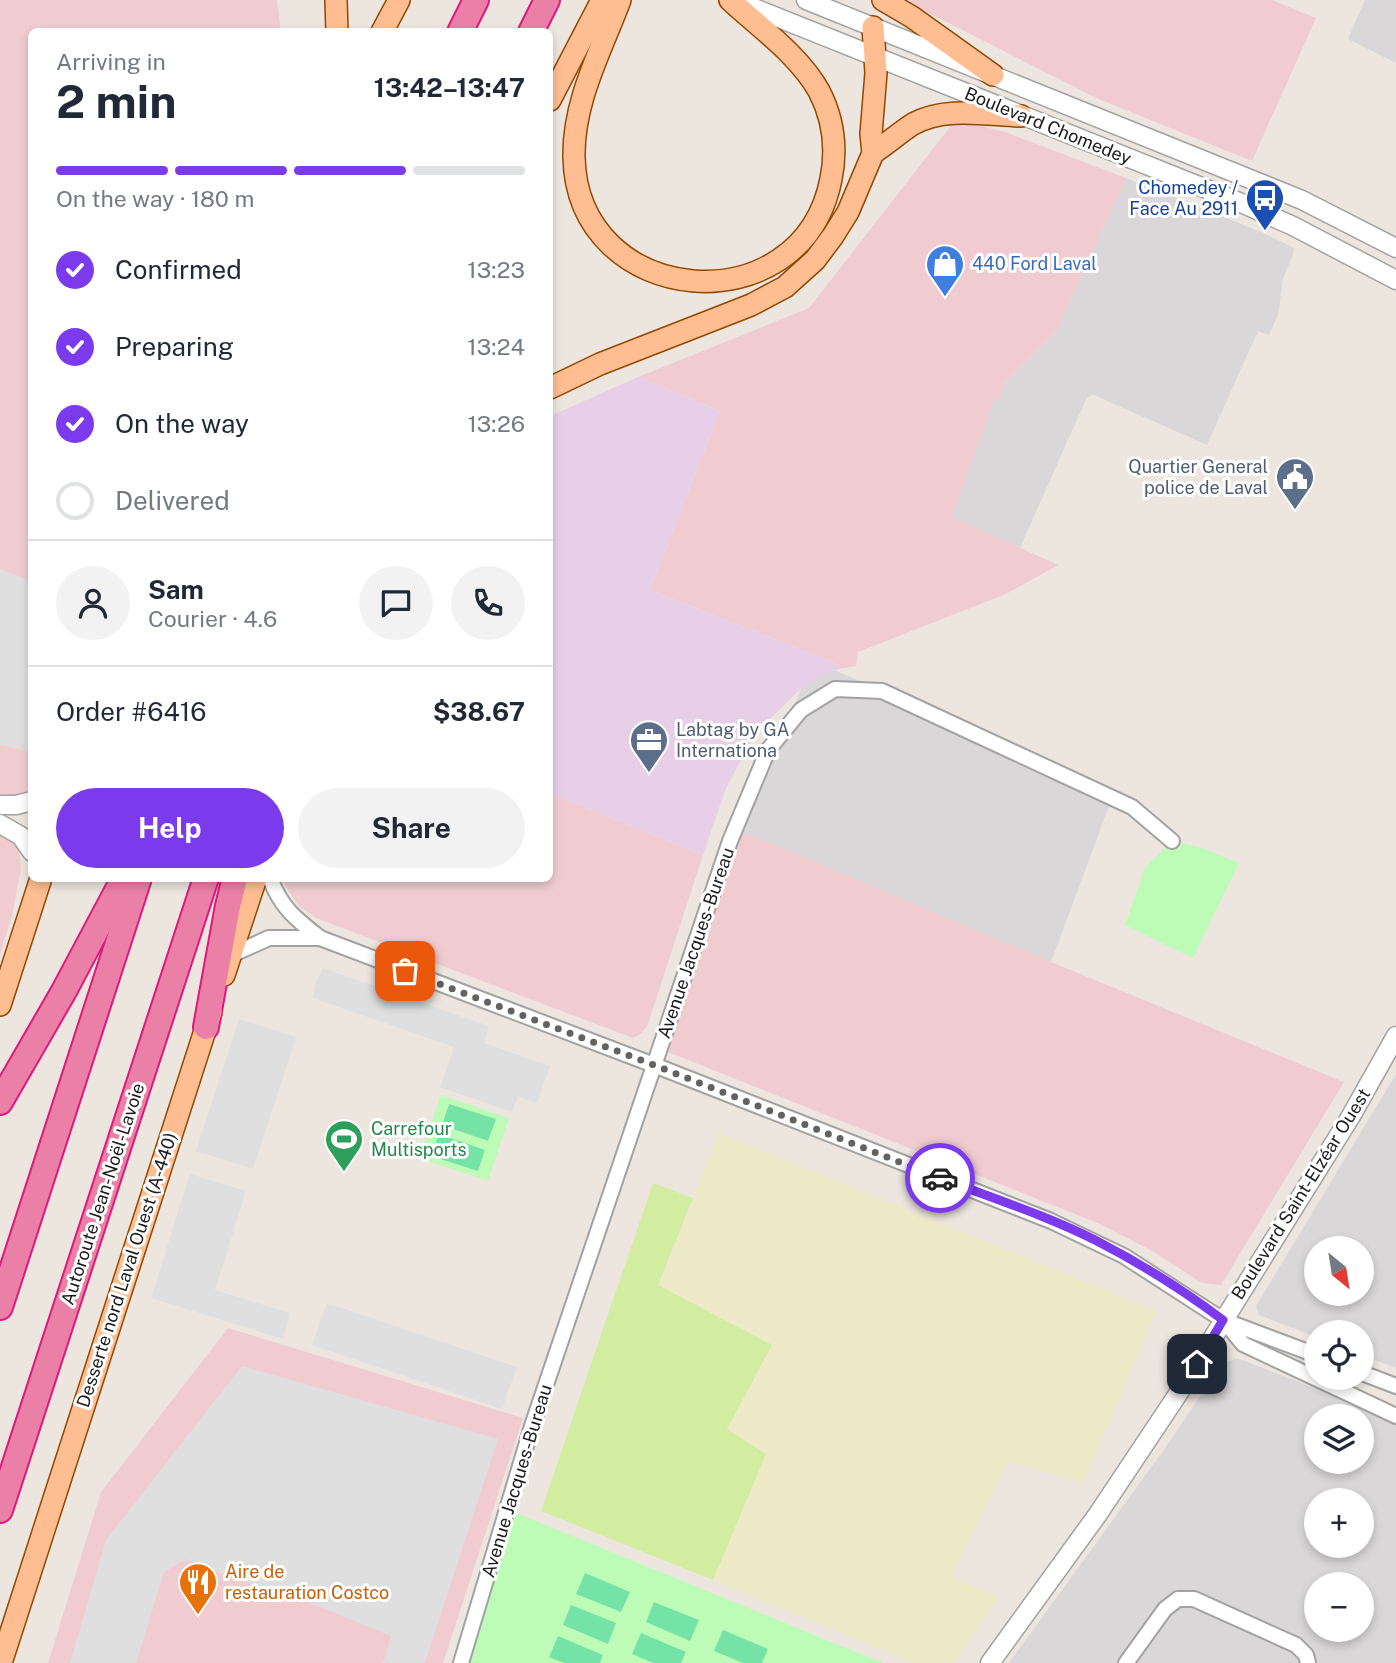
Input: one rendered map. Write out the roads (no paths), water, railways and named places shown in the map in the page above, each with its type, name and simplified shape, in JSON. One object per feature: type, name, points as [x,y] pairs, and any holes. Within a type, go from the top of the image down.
[{"type":"highway","points":[[462,28],[476,0]]},
{"type":"highway","points":[[533,28],[547,0]]},
{"type":"highway","points":[[0,1102],[61,998],[122,882]]},
{"type":"highway","points":[[0,1307],[138,882]]},
{"type":"highway","name":"Autoroute Jean-Noël-Lavoie","points":[[0,1510],[205,882]]},
{"type":"highway","points":[[206,1027],[234,882]]},
{"type":"main road","points":[[336,0],[337,28]]},
{"type":"main road","points":[[384,28],[399,0]]},
{"type":"main road","points":[[553,94],[602,0]]},
{"type":"main road","points":[[620,0],[590,72],[577,121],[574,157],[580,191],[588,212],[600,231],[625,256],[655,273],[678,280],[702,282],[740,278],[763,269],[786,254],[804,237],[818,217],[827,196],[832,172],[832,129],[818,91],[802,67],[732,0]]},
{"type":"main road","points":[[883,0],[912,17],[993,75]]},
{"type":"main road","points":[[553,387],[751,305],[785,287],[816,260],[834,236],[873,153],[871,134],[876,56],[873,27]]},
{"type":"main road","points":[[873,153],[913,125],[935,116],[1021,116]]},
{"type":"main road","points":[[0,1005],[40,882]]},
{"type":"main road","name":"Desserte nord Laval Ouest (A-440)","points":[[1,1663],[255,882]]},
{"type":"street","name":"Boulevard Chomedey","points":[[732,0],[1263,212],[1396,280]]},
{"type":"street","name":"Boulevard Chomedey","points":[[806,0],[1302,200],[1396,248]]},
{"type":"street","name":"Avenue Jacques-Bureau","points":[[461,1663],[533,1426],[730,841],[768,750],[801,710],[835,689],[882,691],[1132,807],[1172,841]]},
{"type":"street","points":[[0,805],[16,805],[28,801]]},
{"type":"street","points":[[0,824],[21,836],[28,846]]},
{"type":"street","points":[[271,882],[275,894],[285,908],[320,938],[654,1065],[1073,1230],[1124,1256],[1223,1320],[1304,1350]]},
{"type":"street","points":[[231,955],[269,938],[320,938]]},
{"type":"street","name":"Boulevard Saint-Elzéar Ouest","points":[[990,1663],[1130,1468],[1352,1116],[1396,1036]]},
{"type":"street","points":[[1223,1320],[1243,1344],[1396,1416]]},
{"type":"street","points":[[1374,1378],[1396,1386]]},
{"type":"street","points":[[1126,1663],[1165,1609],[1178,1599],[1194,1599],[1296,1645],[1306,1655],[1308,1663]]},
{"type":"place","name":"Chomedey / Face Au 2911","points":[[1265,232]]},
{"type":"place","name":"440 Ford Laval","points":[[945,298]]},
{"type":"place","name":"Quartier General police de Laval","points":[[1295,511]]},
{"type":"place","name":"Labtag by GA Internationa","points":[[649,774]]},
{"type":"place","name":"Carrefour Multisports","points":[[344,1173]]},
{"type":"place","name":"Aire de restauration Costco","points":[[198,1616]]}]
